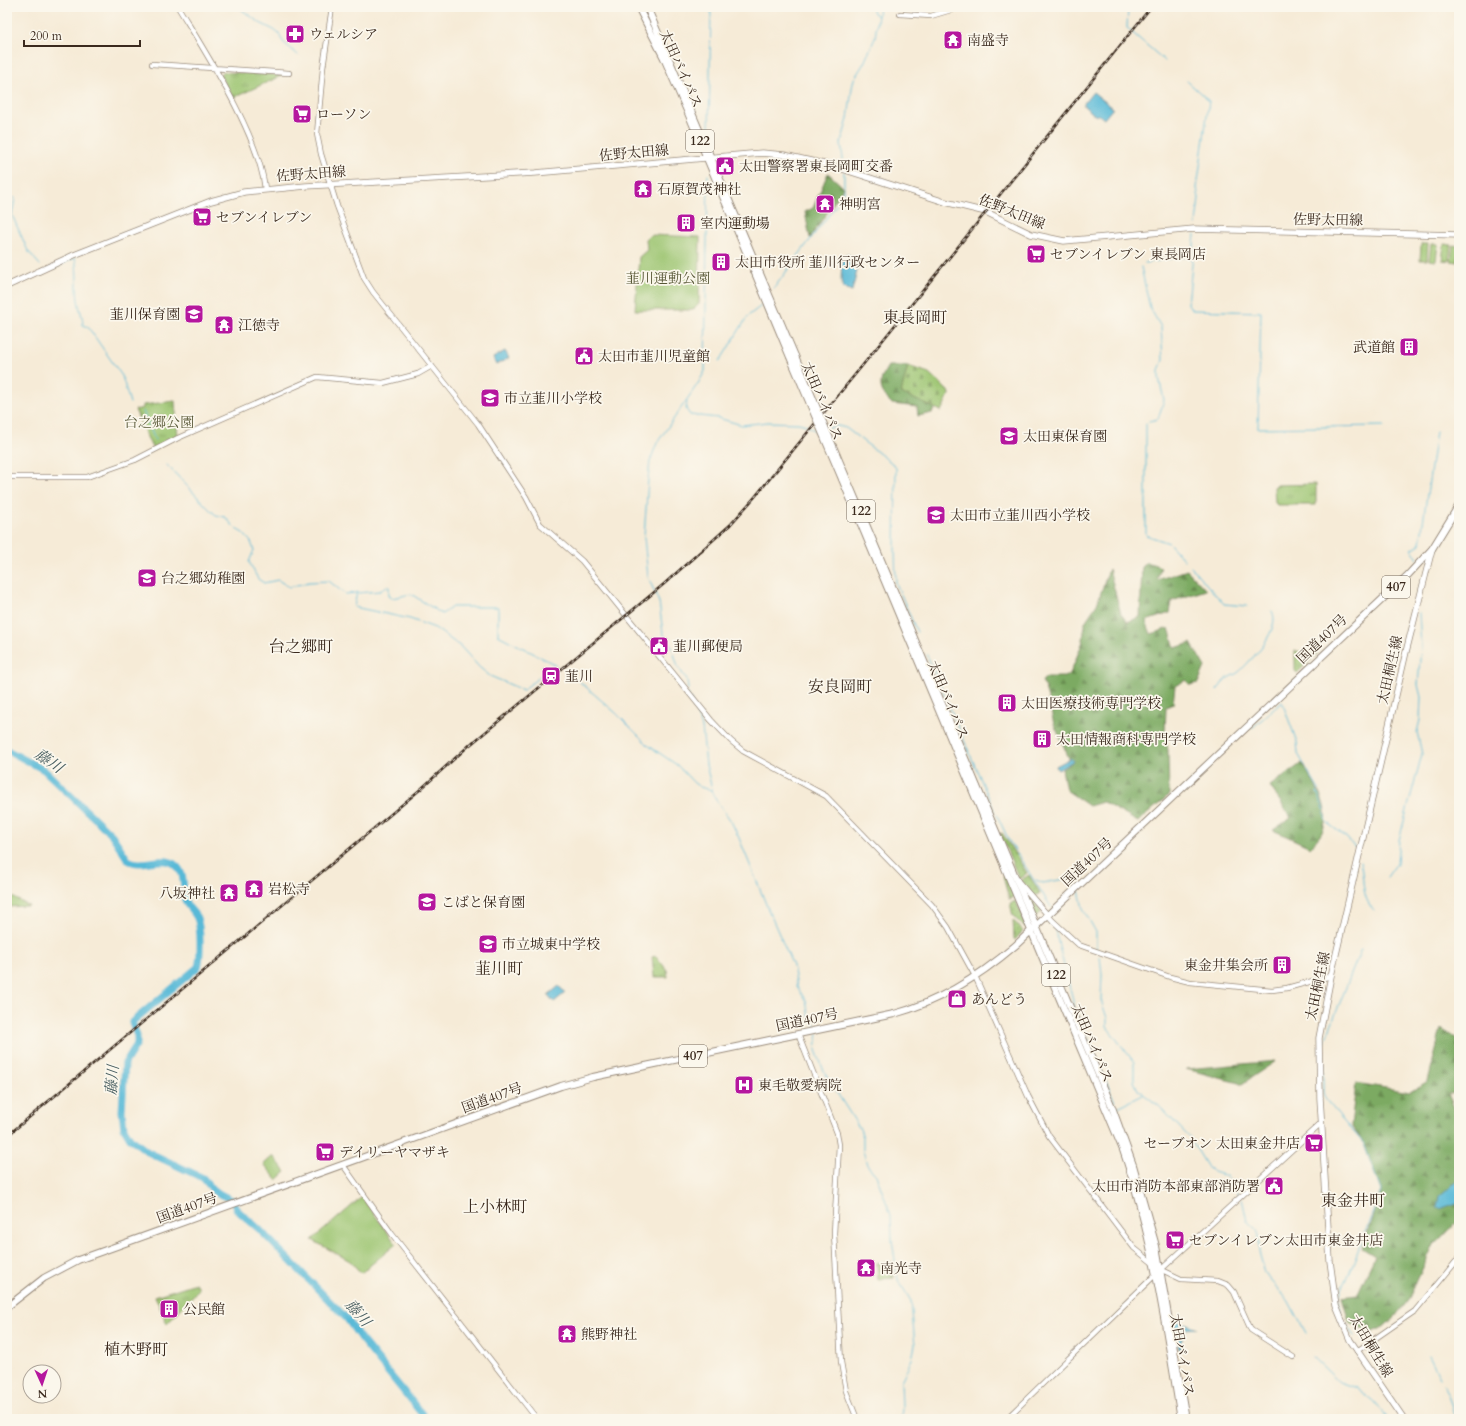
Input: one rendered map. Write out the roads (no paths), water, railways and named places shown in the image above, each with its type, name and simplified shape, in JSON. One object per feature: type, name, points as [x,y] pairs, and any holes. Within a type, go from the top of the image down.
[{"type":"highway","name":"太田バイパス","points":[[638,7],[648,25],[710,158]]},
{"type":"highway","points":[[641,7],[648,25]]},
{"type":"highway","name":"太田バイパス","points":[[647,7],[1123,1150],[1141,1207],[1153,1263],[1159,1271],[1181,1419]]},
{"type":"highway","name":"太田バイパス","points":[[844,478],[1036,926],[1132,1159],[1146,1206],[1186,1419]]},
{"type":"highway","name":"国道407号","points":[[7,1308],[44,1278],[78,1260],[576,1081],[905,1011],[927,1003],[975,976],[996,962],[1049,914],[1282,695],[1343,635],[1378,605],[1432,549],[1459,505]]},
{"type":"main road","name":"佐野太田線","points":[[7,286],[74,256],[211,201],[244,192],[331,184],[536,173],[762,153],[810,160],[945,202],[986,212],[1031,234],[1064,241],[1194,229],[1459,235]]},
{"type":"main road","name":"太田桐生線","points":[[1404,1419],[1357,1351],[1346,1331],[1336,1306],[1330,1261],[1319,1047],[1323,1014],[1331,976],[1420,593],[1432,549]]},
{"type":"street","points":[[178,7],[214,68],[256,151],[265,189]]},
{"type":"street","points":[[332,7],[317,124],[321,154],[364,278],[373,292],[478,424],[526,497],[540,524],[582,561],[711,720],[740,749],[820,792],[838,806],[932,906],[948,928],[975,976],[1028,1096],[1047,1132],[1134,1248],[1153,1263]]},
{"type":"street","points":[[900,14],[931,16],[961,7]]},
{"type":"street","points":[[152,64],[289,73]]},
{"type":"street","points":[[7,477],[87,477],[95,475],[135,460],[178,438],[317,377],[383,383],[414,375],[432,366]]},
{"type":"street","points":[[1016,879],[1049,914],[1058,926],[1079,945],[1152,971],[1190,982],[1272,990],[1287,988],[1331,976]]},
{"type":"street","points":[[798,1034],[829,1112],[839,1145],[834,1233],[841,1362],[844,1384],[856,1419]]},
{"type":"street","points":[[1006,1419],[1159,1271],[1320,1124]]},
{"type":"street","points":[[343,1165],[392,1234],[537,1419]]},
{"type":"street","points":[[1357,1351],[1415,1311],[1459,1258]]},
{"type":"street","points":[[1159,1271],[1181,1279],[1218,1281],[1228,1285],[1234,1292],[1251,1330],[1293,1357]]},
{"type":"water","points":[[1093,92],[1113,108],[1104,119],[1098,114],[1096,116],[1084,106],[1084,103]]},
{"type":"water","points":[[847,254],[856,259],[859,263],[852,291],[843,288],[841,280],[842,261]]},
{"type":"water","points":[[505,351],[509,358],[496,365],[493,358]]},
{"type":"water","points":[[1071,758],[1073,761],[1058,770],[1056,766]]},
{"type":"water","points":[[559,986],[565,993],[554,1002],[548,995]]},
{"type":"water","points":[[1459,1180],[1459,1202],[1440,1209],[1437,1208],[1439,1197]]},
{"type":"water","points":[[1176,1320],[1198,1328],[1183,1329],[1181,1349],[1179,1349],[1174,1321]]},
{"type":"waterway","points":[[238,7],[260,23],[274,30],[279,34],[283,42],[298,55]]},
{"type":"waterway","points":[[709,136],[711,7]]},
{"type":"waterway","points":[[872,7],[874,13],[878,16]]},
{"type":"waterway","points":[[844,167],[841,143],[848,119],[852,88],[854,79],[864,63],[875,38],[879,7]]},
{"type":"waterway","points":[[1128,7],[1127,28],[1165,61]]},
{"type":"waterway","points":[[1187,81],[1209,101],[1197,188],[1199,198],[1196,224]]},
{"type":"waterway","points":[[774,288],[840,200],[844,189],[844,172]]},
{"type":"waterway","points":[[688,689],[687,680],[678,667],[672,647],[663,633],[659,602],[648,577],[644,537],[650,461],[657,443],[705,371],[708,175]]},
{"type":"waterway","points":[[7,190],[15,198],[12,215],[28,251],[40,265]]},
{"type":"waterway","points":[[1195,235],[1188,304],[1192,310],[1261,312],[1258,428],[1384,426]]},
{"type":"waterway","points":[[1145,263],[1180,257],[1193,258]]},
{"type":"waterway","points":[[50,270],[75,258],[78,300],[83,325],[88,327],[122,376],[130,403]]},
{"type":"waterway","points":[[1141,267],[1150,308],[1161,327],[1163,360],[1159,370],[1159,378],[1164,400],[1158,419],[1149,421]]},
{"type":"waterway","points":[[720,361],[748,316],[761,306]]},
{"type":"waterway","points":[[687,401],[686,409],[690,415],[718,418],[742,425],[768,422],[799,423],[806,425],[817,432],[820,431]]},
{"type":"waterway","points":[[143,411],[155,440]]},
{"type":"waterway","points":[[1146,424],[1146,535],[1169,543],[1184,560]]},
{"type":"waterway","points":[[828,428],[838,426],[846,428],[893,464],[896,468],[896,583],[917,632]]},
{"type":"waterway","points":[[1418,559],[1412,549],[1420,544],[1436,432]]},
{"type":"waterway","points":[[167,465],[209,509],[216,515],[225,517],[251,542],[254,550],[249,562],[258,579],[264,583],[278,580],[289,587],[309,582],[329,581],[345,594],[380,591],[387,586],[389,587],[389,596],[392,598],[411,594],[442,614],[452,607],[498,607],[498,635],[556,665]]},
{"type":"waterway","points":[[1191,567],[1224,604],[1247,606]]},
{"type":"waterway","points":[[357,592],[354,607],[410,619],[435,628],[461,647],[479,667],[490,676],[523,690],[554,665]]},
{"type":"waterway","points":[[1217,690],[1225,680],[1240,671],[1264,643],[1273,626],[1274,618],[1272,611]]},
{"type":"waterway","points":[[1387,877],[1397,863],[1399,840],[1422,754],[1417,732],[1420,720],[1421,697],[1418,685],[1421,646],[1419,613]]},
{"type":"waterway","points":[[927,655],[995,812]]},
{"type":"waterway","points":[[565,669],[616,713],[649,746],[677,765],[694,783],[700,787],[711,790]]},
{"type":"waterway","points":[[688,694],[702,727],[706,765],[714,797],[731,821],[739,838],[793,966],[797,987],[806,1001],[809,1017],[817,1027]]},
{"type":"waterway","points":[[1252,728],[1282,702],[1297,742],[1298,754],[1319,790],[1317,792],[1323,806],[1326,822],[1346,837],[1355,848]]},
{"type":"waterway","name":"藤川","points":[[7,750],[44,770],[112,835],[128,860],[138,863],[166,861],[176,865],[182,874],[186,903],[197,918],[200,942],[198,967],[132,1022],[137,1036],[137,1044],[125,1063],[122,1111],[124,1128],[130,1138],[148,1152],[203,1178],[214,1191],[232,1200],[237,1210],[259,1229],[347,1319],[361,1339],[426,1419]]},
{"type":"waterway","points":[[997,815],[1009,841],[1051,907]]},
{"type":"waterway","points":[[1360,862],[1365,893],[1374,910]]},
{"type":"waterway","points":[[1036,880],[1043,883],[1070,878],[1075,882]]},
{"type":"waterway","points":[[1079,890],[1083,909],[1096,932],[1096,949]]},
{"type":"waterway","points":[[1054,926],[1074,1005],[1115,1102]]},
{"type":"waterway","points":[[1341,1311],[1338,1297],[1347,1279],[1381,1191],[1364,1144],[1326,1100],[1323,1093],[1323,1046],[1361,949]]},
{"type":"waterway","points":[[1100,957],[1102,974],[1101,1000],[1107,1018],[1107,1027],[1134,1062],[1134,1081],[1138,1090],[1159,1106],[1190,1138],[1207,1166],[1213,1172],[1226,1176],[1240,1196]]},
{"type":"waterway","points":[[818,1033],[816,1050],[825,1074],[860,1129],[863,1137],[863,1150],[867,1165],[876,1175],[891,1215],[892,1240],[898,1280],[911,1301],[915,1345],[912,1359],[901,1381],[901,1419]]},
{"type":"waterway","points":[[1118,1107],[1142,1095]]},
{"type":"waterway","points":[[1242,1198],[1247,1221],[1257,1230],[1259,1236],[1259,1252],[1265,1273],[1288,1300],[1306,1333]]},
{"type":"waterway","points":[[1346,1324],[1354,1337]]},
{"type":"waterway","points":[[1429,1356],[1440,1378]]},
{"type":"waterway","points":[[1313,1357],[1339,1382],[1356,1388],[1374,1402],[1389,1419]]},
{"type":"waterway","points":[[1443,1384],[1449,1394],[1456,1419]]},
{"type":"railway","points":[[470,745],[664,584],[730,525],[754,498],[862,366],[1151,7]]},
{"type":"railway","points":[[7,1136],[422,788],[474,741]]},
{"type":"place","name":"ウェルシア","points":[[295,34]]},
{"type":"place","name":"南盛寺","points":[[953,40]]},
{"type":"place","name":"ローソン","points":[[302,114]]},
{"type":"place","name":"太田警察署東長岡町交番","points":[[725,166]]},
{"type":"place","name":"石原賀茂神社","points":[[643,189]]},
{"type":"place","name":"神明宮","points":[[825,204]]},
{"type":"place","name":"セブンイレブン","points":[[202,217]]},
{"type":"place","name":"室内運動場","points":[[686,223]]},
{"type":"place","name":"セブンイレブン 東長岡店","points":[[1036,254]]},
{"type":"place","name":"太田市役所 韮川行政センター","points":[[721,262]]},
{"type":"place","name":"韮川保育園","points":[[194,314]]},
{"type":"place","name":"江徳寺","points":[[224,325]]},
{"type":"place","name":"武道館","points":[[1409,347]]},
{"type":"place","name":"太田市韮川児童館","points":[[584,356]]},
{"type":"place","name":"市立韮川小学校","points":[[490,398]]},
{"type":"place","name":"太田東保育園","points":[[1009,436]]},
{"type":"place","name":"太田市立韮川西小学校","points":[[936,515]]},
{"type":"place","name":"台之郷幼稚園","points":[[147,578]]},
{"type":"place","name":"韮川郵便局","points":[[659,646]]},
{"type":"place","name":"韮川","points":[[551,676]]},
{"type":"place","name":"太田医療技術専門学校","points":[[1007,703]]},
{"type":"place","name":"太田情報商科専門学校","points":[[1042,739]]},
{"type":"place","name":"岩松寺","points":[[254,889]]},
{"type":"place","name":"八坂神社","points":[[229,893]]},
{"type":"place","name":"こばと保育園","points":[[427,902]]},
{"type":"place","name":"市立城東中学校","points":[[488,944]]},
{"type":"place","name":"東金井集会所","points":[[1282,965]]},
{"type":"place","name":"あんどう","points":[[957,999]]},
{"type":"place","name":"東毛敬愛病院","points":[[744,1085]]},
{"type":"place","name":"セーブオン 太田東金井店","points":[[1314,1143]]},
{"type":"place","name":"デイリーヤマザキ","points":[[325,1152]]},
{"type":"place","name":"太田市消防本部東部消防署","points":[[1274,1186]]},
{"type":"place","name":"セブンイレブン太田市東金井店","points":[[1175,1240]]},
{"type":"place","name":"南光寺","points":[[866,1268]]},
{"type":"place","name":"公民館","points":[[169,1309]]},
{"type":"place","name":"熊野神社","points":[[567,1334]]},
{"type":"district","name":"東長岡町","points":[[915,318]]},
{"type":"district","name":"台之郷町","points":[[301,647]]},
{"type":"district","name":"安良岡町","points":[[840,687]]},
{"type":"district","name":"韮川町","points":[[499,969]]},
{"type":"district","name":"東金井町","points":[[1353,1201]]},
{"type":"district","name":"上小林町","points":[[495,1207]]},
{"type":"district","name":"植木野町","points":[[136,1350]]},
{"type":"park label","name":"韮川運動公園","points":[[668,278]]},
{"type":"park label","name":"台之郷公園","points":[[159,422]]}]
